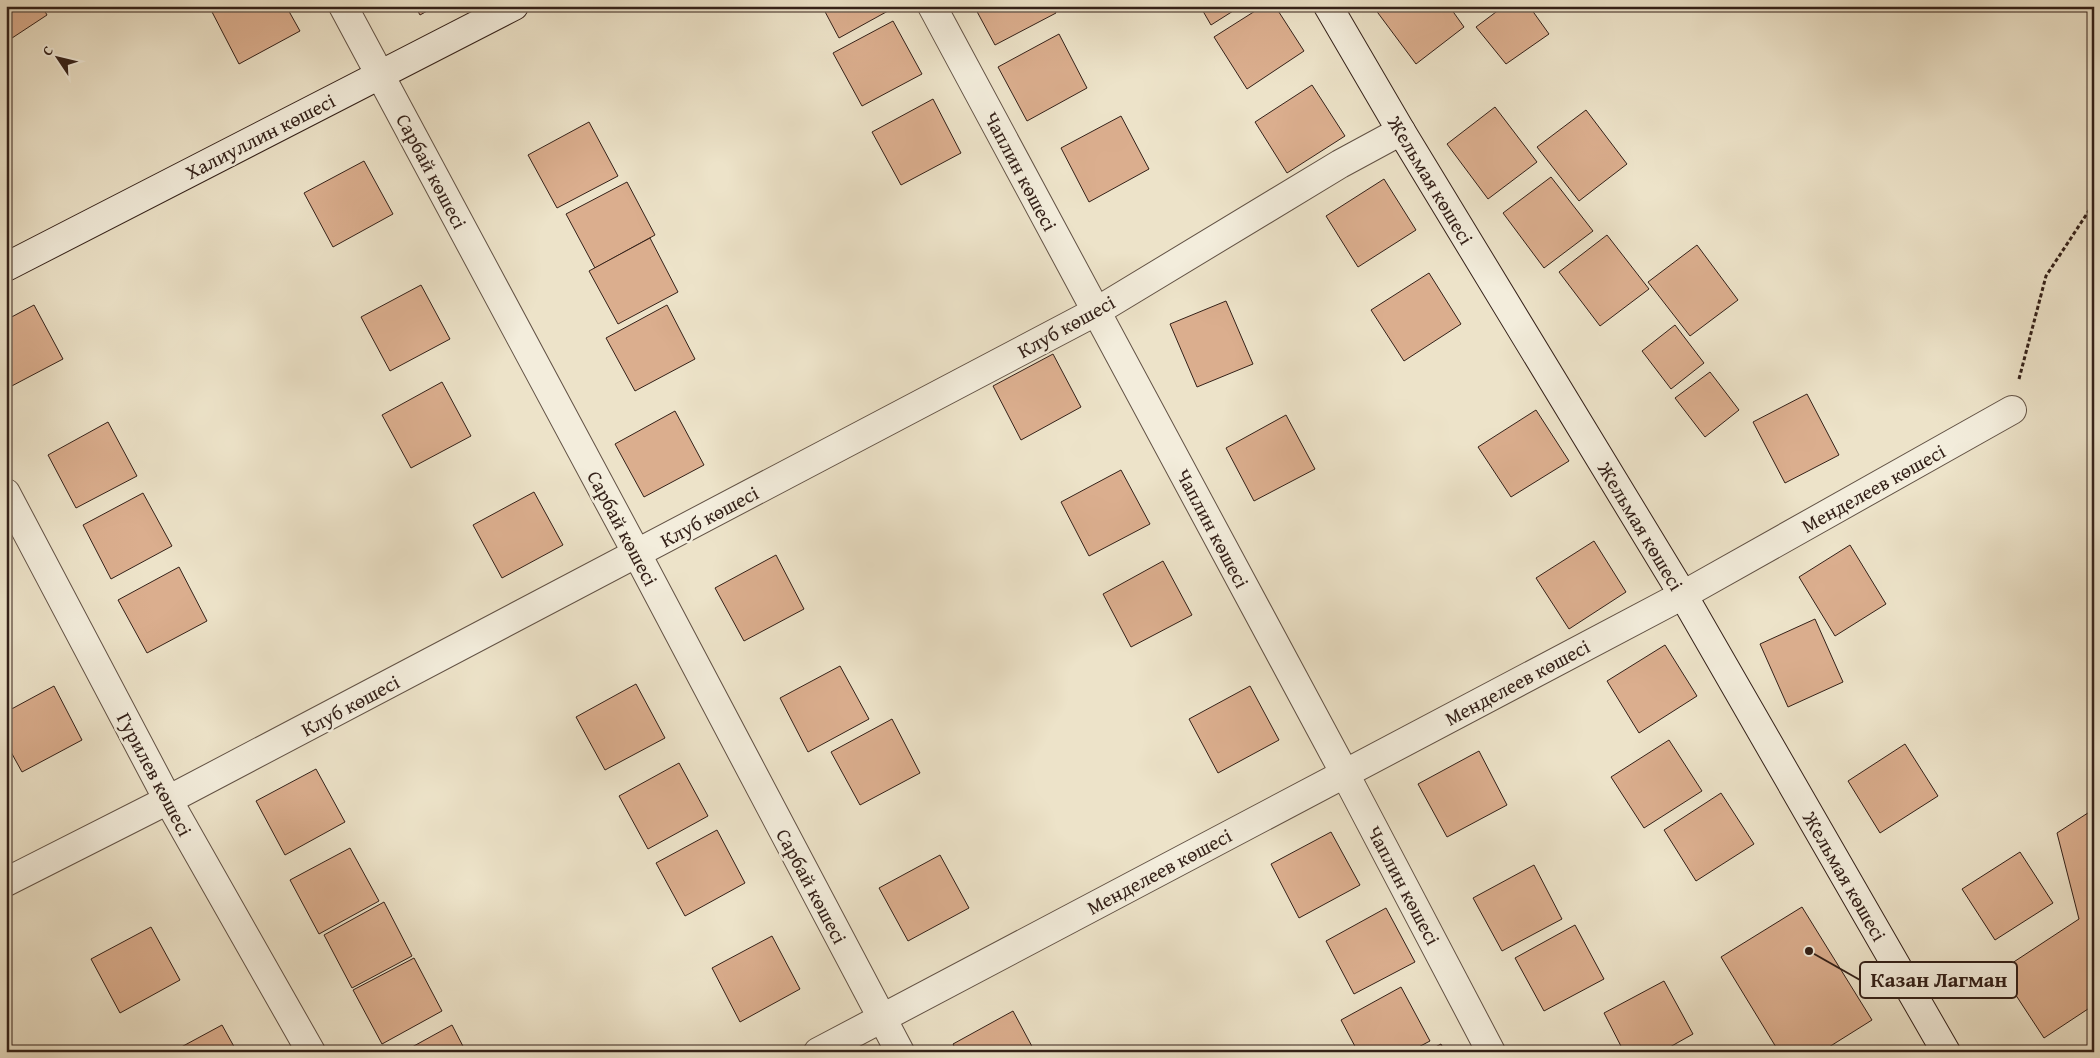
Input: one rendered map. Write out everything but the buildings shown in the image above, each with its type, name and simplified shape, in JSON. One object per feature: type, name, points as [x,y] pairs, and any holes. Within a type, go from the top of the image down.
[{"type":"street","name":"Сарбай көшесі","points":[[343,6],[637,554],[900,1052]]},
{"type":"street","name":"Халиуллин көшесі","points":[[6,267],[514,6]]},
{"type":"street","name":"Чаплин көшесі","points":[[932,6],[1345,774],[1491,1052]]},
{"type":"street","name":"Жельмая көшесі","points":[[1328,6],[1400,132],[1683,594],[1946,1052]]},
{"type":"street","name":"Клуб көшесі","points":[[6,882],[168,800],[1097,311],[1340,164],[1400,132]]},
{"type":"street","name":"Менделеев көшесі","points":[[818,1052],[1683,594],[2012,410]]},
{"type":"street","name":"Гурилев көшесі","points":[[6,493],[168,800],[311,1052]]},
{"type":"path","points":[[2012,410],[2046,276],[2094,203]]},
{"type":"place","name":"Казан Лагман","points":[[1809,951]]}]
